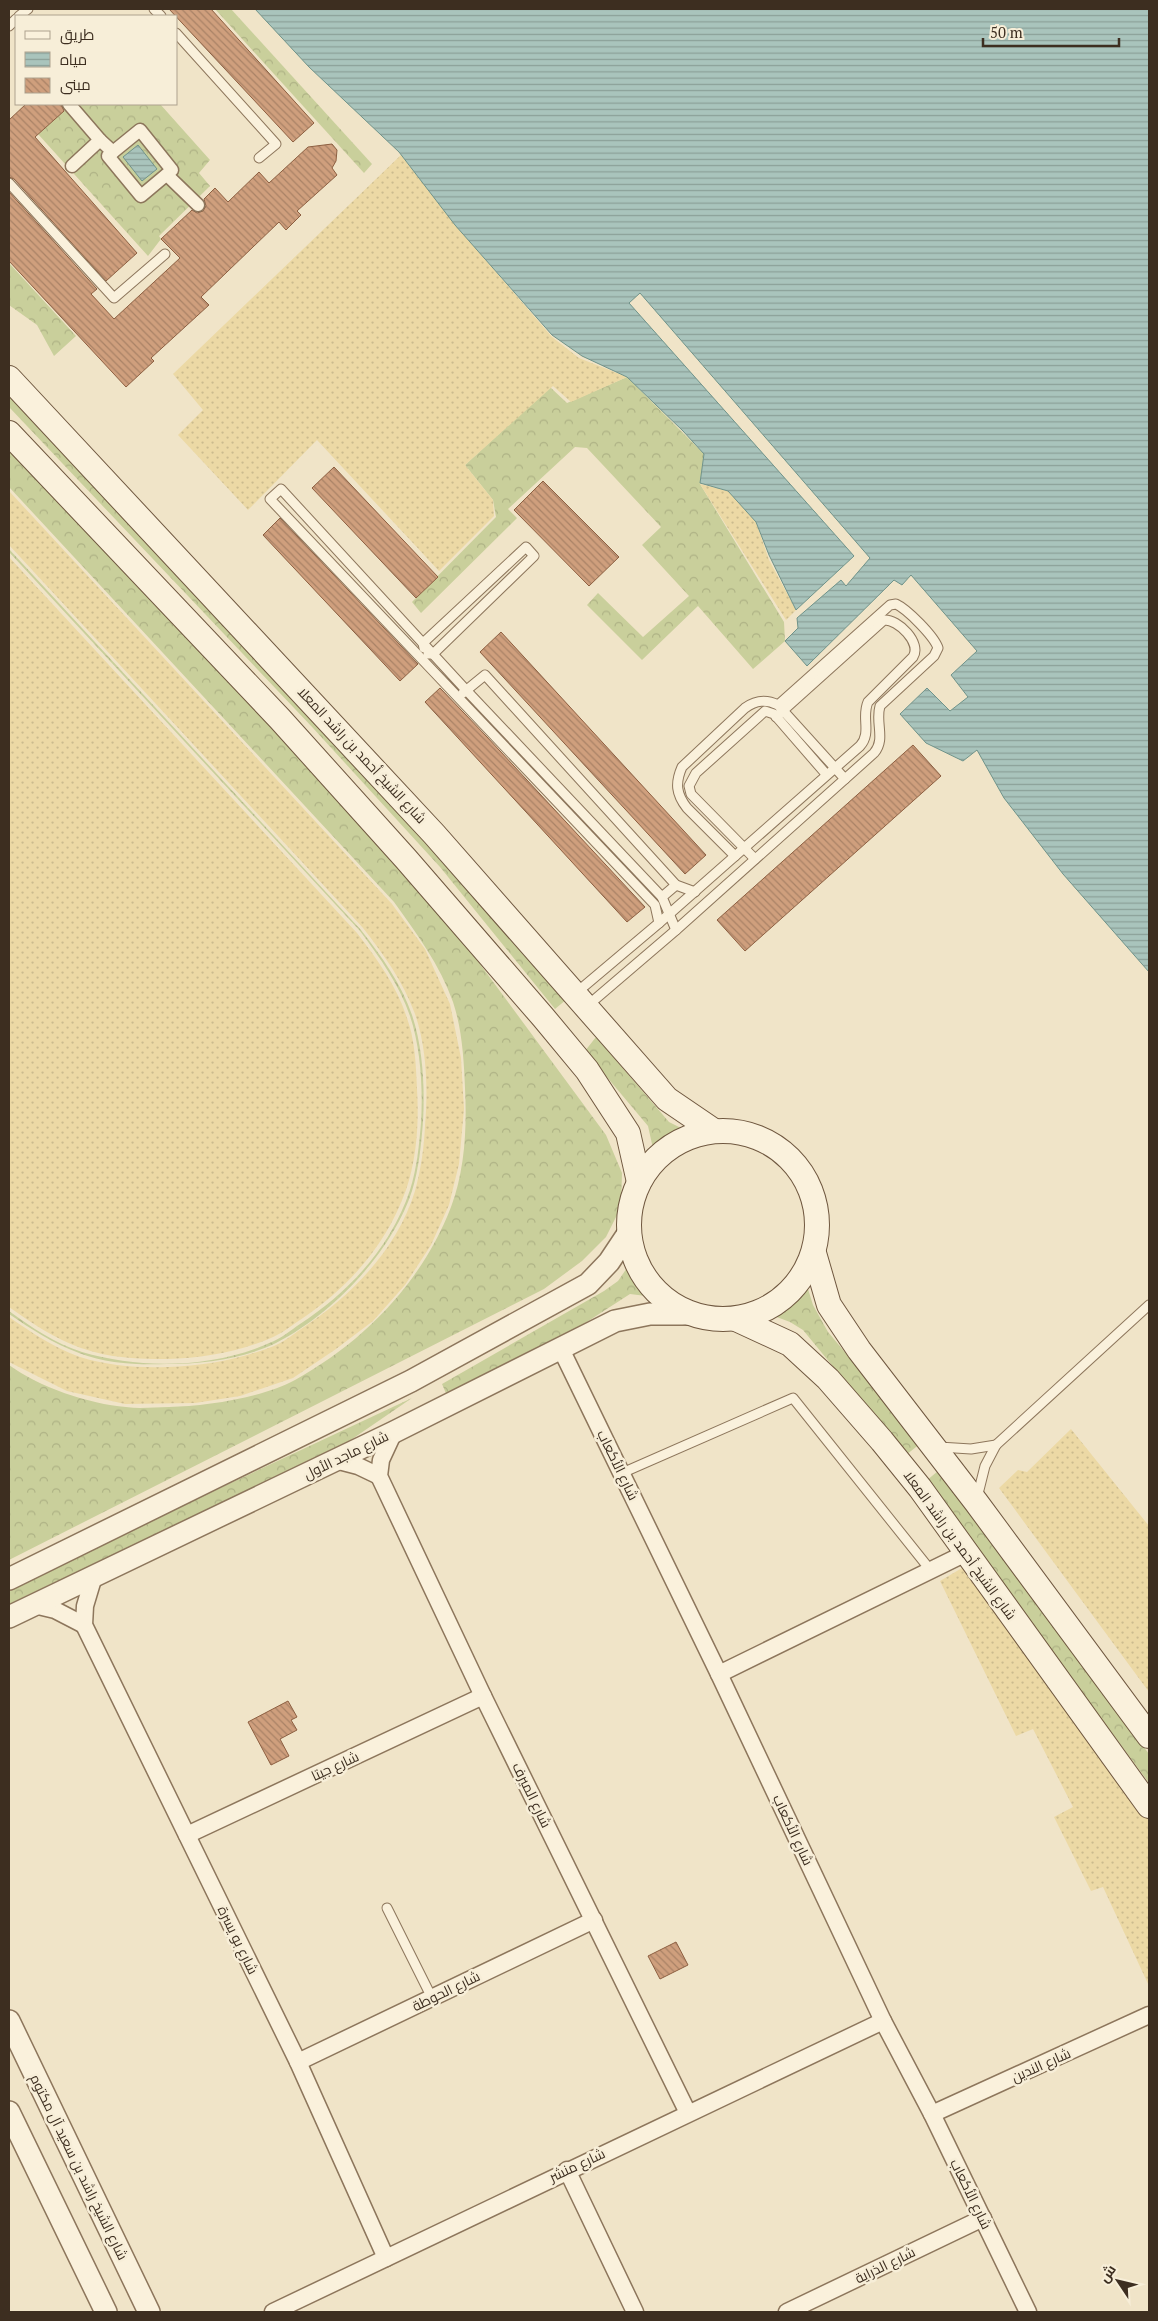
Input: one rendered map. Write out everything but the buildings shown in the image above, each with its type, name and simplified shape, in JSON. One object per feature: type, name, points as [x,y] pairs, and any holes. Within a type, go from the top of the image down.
[{"type":"main road","name":"شارع الشيخ أحمد بن راشد المعلا","points":[[9,378],[415,812],[667,1099],[714,1131]]},
{"type":"main road","points":[[9,433],[280,720],[406,858],[543,1017],[587,1070],[628,1134],[639,1182]]},
{"type":"main road","points":[[714,1131],[745,1133],[774,1145],[797,1165],[812,1192],[818,1222],[814,1253],[797,1285],[770,1308],[736,1319],[720,1320],[689,1314],[659,1295],[638,1266],[629,1232],[629,1215],[639,1182],[658,1157],[684,1139],[714,1131]]},
{"type":"main road","points":[[814,1253],[829,1305],[859,1350],[976,1502],[1149,1736]]},
{"type":"main road","name":"شارع الشيخ أحمد بن راشد المعلا","points":[[736,1319],[790,1344],[828,1379],[882,1441],[920,1488],[1149,1806]]},
{"type":"street","points":[[70,105],[113,152]]},
{"type":"street","points":[[140,130],[172,170],[141,196],[108,156],[113,152],[140,130]]},
{"type":"street","points":[[72,166],[100,140]]},
{"type":"street","points":[[167,175],[198,205]]},
{"type":"street","points":[[9,1578],[411,1381],[588,1284],[610,1262],[629,1232]]},
{"type":"street","name":"شارع ماجد الأول","points":[[9,1617],[394,1432],[615,1321],[650,1314],[689,1314]]},
{"type":"street","name":"شارع الأكعاب","points":[[560,1347],[719,1674],[883,2020],[932,2114],[1028,2312]]},
{"type":"street","points":[[335,1460],[358,1466],[379,1476],[382,1460],[394,1432]]},
{"type":"street","name":"شارع الميرف","points":[[379,1476],[483,1696],[688,2113]]},
{"type":"street","points":[[719,1674],[966,1554]]},
{"type":"street","points":[[34,1605],[55,1610],[84,1625],[85,1606],[94,1576]]},
{"type":"street","name":"شارع بو يسرة","points":[[84,1625],[298,2062],[386,2258]]},
{"type":"street","name":"شارع جيتا","points":[[187,1836],[483,1696]]},
{"type":"street","name":"شارع الحوطة","points":[[298,2062],[594,1920]]},
{"type":"street","name":"شارع الندين","points":[[932,2114],[1149,2015]]},
{"type":"street","name":"شارع منشر","points":[[273,2312],[566,2170],[883,2020]]},
{"type":"street","name":"شارع الشيخ راشد بن سعيد آل مكتوم","points":[[9,2021],[149,2312]]},
{"type":"street","points":[[9,2112],[106,2312]]},
{"type":"street","points":[[566,2170],[635,2312]]},
{"type":"street","name":"شارع الذراية","points":[[787,2312],[983,2218]]},
{"type":"lane","points":[[178,35],[276,144],[259,158]]},
{"type":"lane","points":[[9,183],[114,298],[165,254]]},
{"type":"lane","points":[[659,923],[655,905],[426,664],[424,653],[423,643],[282,489],[270,499],[424,653],[466,690],[662,897],[676,930]]},
{"type":"lane","points":[[423,643],[526,547],[534,556],[424,653]]},
{"type":"lane","points":[[580,1001],[676,930],[878,748],[880,739],[878,717],[880,706],[934,656],[938,648],[934,641],[903,608],[896,604],[890,605],[781,708],[776,717]]},
{"type":"lane","points":[[580,1001],[659,923],[865,740],[865,709],[868,702],[913,657],[916,650],[915,643],[893,621],[884,620],[781,708]]},
{"type":"lane","points":[[458,697],[485,675],[676,885],[695,892]]},
{"type":"lane","points":[[735,856],[680,799],[676,788],[682,767],[745,708],[758,701],[772,702],[781,708],[845,779]]},
{"type":"lane","points":[[755,859],[695,800],[689,786],[696,773],[761,713],[770,712],[826,774]]},
{"type":"lane","points":[[662,897],[676,885]]},
{"type":"lane","points":[[976,1502],[981,1478],[996,1445],[1149,1305]]},
{"type":"lane","points":[[622,1473],[793,1398],[932,1572]]},
{"type":"lane","points":[[933,1446],[965,1450],[996,1445]]},
{"type":"lane","points":[[387,1908],[432,1998]]},
{"type":"green space","points":[[215,9],[231,9],[372,164],[364,173]]},
{"type":"green space","points":[[65,105],[161,105],[210,160],[199,173],[210,186],[159,236],[161,239],[148,256],[38,134],[65,110]]},
{"type":"green space","points":[[9,263],[76,336],[54,356],[37,325],[9,305]]},
{"type":"green space","points":[[627,377],[704,454],[700,484],[784,622],[785,641],[753,669],[698,606],[642,660],[587,605],[598,593],[643,637],[689,596],[642,545],[661,527],[587,448],[575,447],[508,509],[517,518],[421,613],[412,602],[496,517],[493,500],[465,465],[550,387],[567,403]]},
{"type":"green space","points":[[9,382],[567,999],[555,1009],[440,867],[313,728],[9,407]]},
{"type":"green space","points":[[9,444],[404,861],[606,1135],[622,1173],[621,1207],[606,1237],[582,1261],[544,1289],[9,1560],[9,1365],[49,1387],[65,1393],[96,1402],[131,1408],[184,1406],[234,1400],[267,1392],[295,1380],[345,1347],[367,1328],[388,1307],[424,1260],[439,1234],[456,1193],[464,1148],[466,1118],[463,1056],[456,1012],[442,975],[419,938],[394,902],[9,487]]},
{"type":"green space","points":[[9,549],[361,930],[390,971],[408,1003],[419,1041],[424,1096],[423,1122],[412,1191],[403,1214],[390,1236],[358,1279],[318,1316],[276,1343],[250,1353],[223,1360],[181,1364],[154,1364],[204,1361],[228,1357],[252,1350],[281,1337],[335,1298],[351,1283],[380,1249],[402,1211],[414,1173],[421,1123],[422,1097],[419,1055],[414,1029],[406,1004],[382,961],[360,931],[9,552]]},
{"type":"green space","points":[[596,1037],[669,1122],[687,1131],[663,1143],[654,1153],[648,1126],[585,1051]]},
{"type":"green space","points":[[629,1265],[646,1296],[630,1294],[531,1358],[448,1398],[442,1384],[604,1291],[618,1281]]},
{"type":"green space","points":[[808,1289],[813,1305],[828,1332],[921,1443],[906,1455],[803,1330],[790,1322],[774,1316],[793,1305]]},
{"type":"green space","points":[[9,1311],[44,1334],[72,1349],[105,1358],[154,1364],[111,1362],[90,1357],[61,1345],[43,1336],[17,1320],[9,1314]]},
{"type":"green space","points":[[412,1398],[342,1446],[9,1604],[9,1587]]},
{"type":"green space","points":[[938,1471],[1149,1754],[1149,1783],[926,1481]]},
{"type":"sand","points":[[401,155],[458,228],[552,337],[579,358],[627,377],[571,402],[553,386],[465,465],[493,500],[494,516],[439,571],[317,440],[248,510],[178,435],[203,410],[173,374]]},
{"type":"sand","points":[[700,484],[728,491],[756,522],[769,560],[796,610],[786,620]]},
{"type":"sand","points":[[9,491],[392,904],[425,949],[450,1004],[461,1058],[464,1109],[459,1164],[449,1205],[431,1245],[405,1285],[373,1321],[293,1378],[240,1396],[195,1403],[125,1404],[67,1391],[9,1362],[9,1317],[34,1334],[80,1357],[135,1367],[157,1367],[209,1363],[261,1351],[281,1342],[319,1316],[354,1287],[384,1252],[407,1213],[415,1191],[425,1134],[426,1098],[426,1069],[419,1027],[399,979],[363,928],[9,545]]},
{"type":"sand","points":[[9,557],[357,933],[392,984],[410,1026],[416,1062],[417,1127],[413,1165],[398,1210],[388,1229],[364,1264],[334,1294],[318,1308],[282,1332],[246,1347],[207,1356],[167,1359],[113,1356],[81,1348],[62,1340],[35,1325],[9,1307]]},
{"type":"sand","points":[[1071,1429],[1149,1526],[1149,1692],[999,1488],[1018,1470],[1027,1472]]},
{"type":"sand","points":[[962,1568],[1149,1820],[1149,1986],[1103,1887],[1091,1891],[1054,1817],[1073,1807],[1033,1729],[1016,1736],[940,1581]]},
{"type":"water","points":[[255,9],[1149,9],[1149,972],[1063,874],[1004,798],[977,750],[963,761],[926,743],[900,714],[927,688],[950,711],[968,697],[951,675],[977,651],[911,575],[902,585],[894,580],[807,666],[785,641],[798,628],[797,618],[841,580],[846,586],[870,558],[640,293],[629,303],[854,556],[796,610],[769,555],[756,522],[728,491],[700,483],[704,454],[627,377],[582,356],[552,335],[455,225],[399,152],[309,67]]},
{"type":"water","points":[[138,145],[157,169],[142,181],[123,157]]}]
